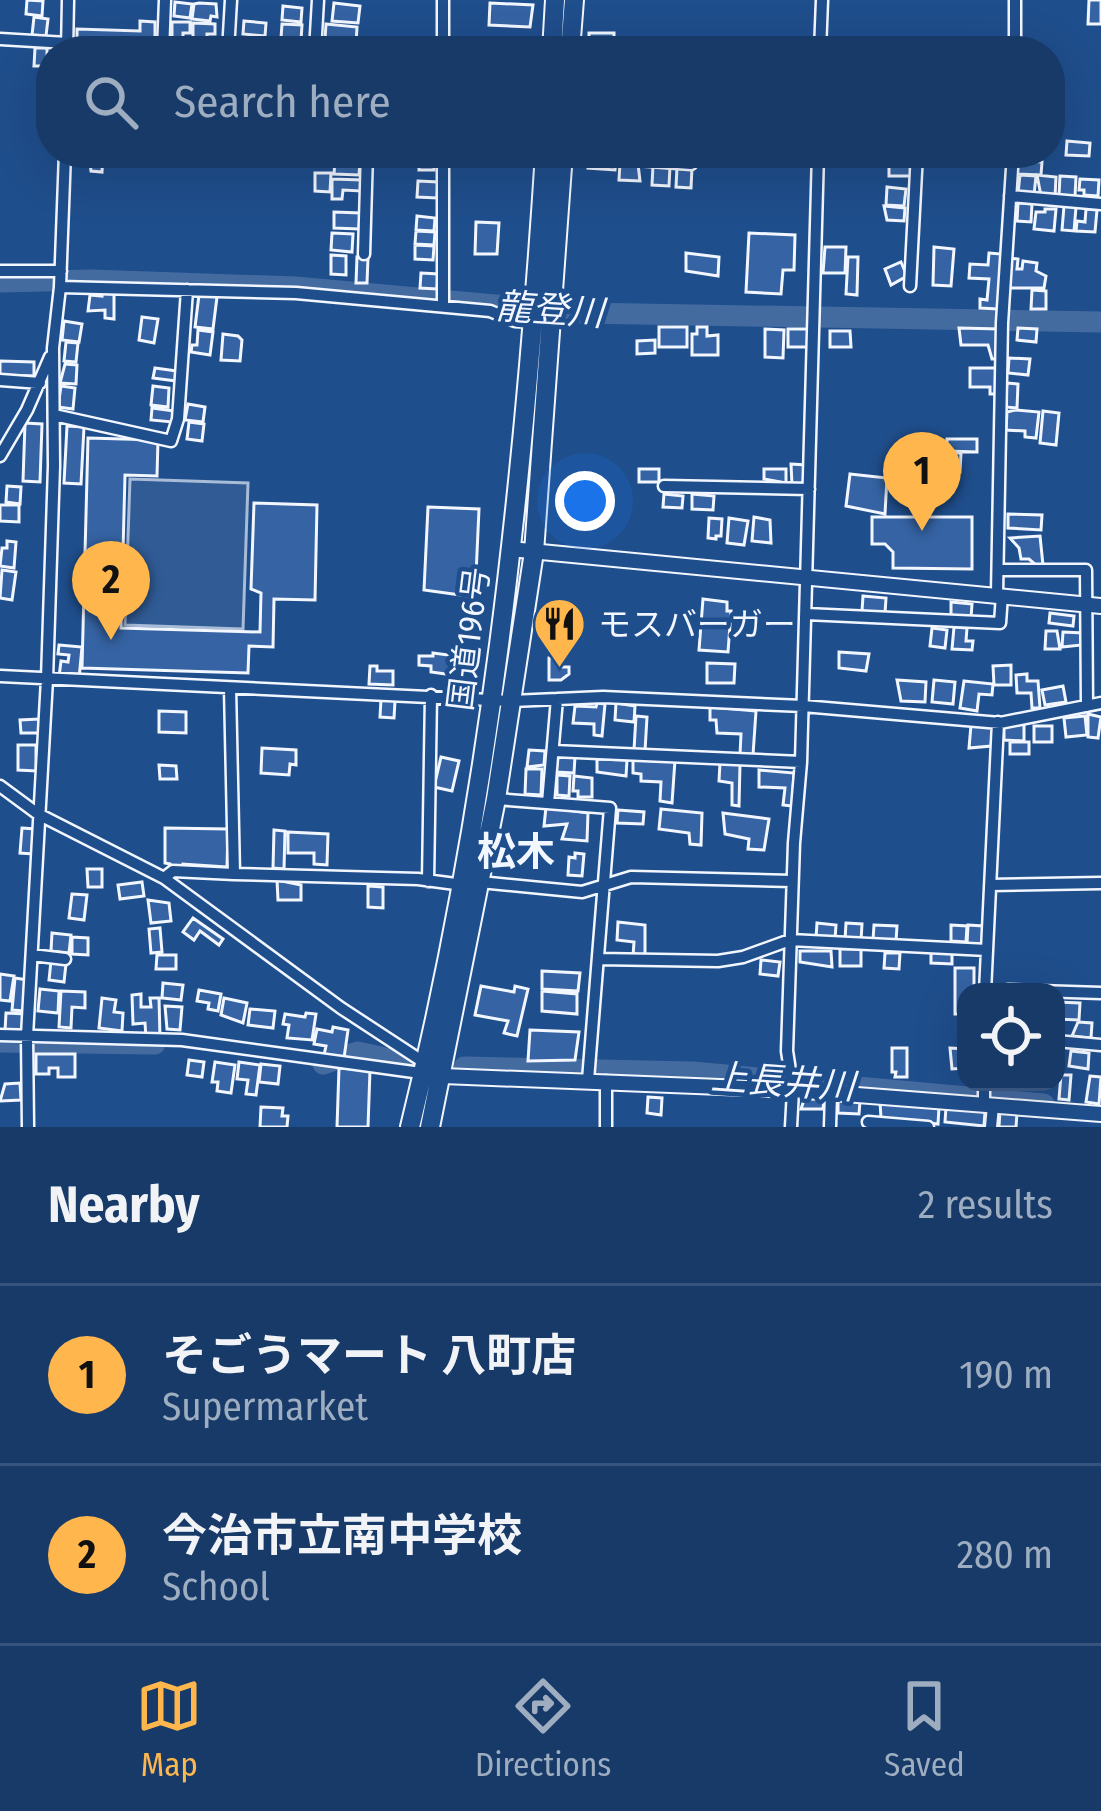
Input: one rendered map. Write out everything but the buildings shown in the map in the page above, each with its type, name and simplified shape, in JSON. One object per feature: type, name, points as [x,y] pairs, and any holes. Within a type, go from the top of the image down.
[{"type":"highway","points":[[553,36],[555,0]]},
{"type":"highway","points":[[571,36],[574,0]]},
{"type":"highway","name":"国道196号","points":[[545,168],[545,297]]},
{"type":"highway","name":"国道196号","points":[[410,1127],[431,1070],[472,883],[502,700],[533,552],[543,321],[561,168]]},
{"type":"highway","name":"国道196号","points":[[472,883],[496,800],[510,549],[543,321]]},
{"type":"highway","name":"国道196号","points":[[430,1127],[431,1070]]},
{"type":"street","points":[[67,36],[68,0]]},
{"type":"street","points":[[164,36],[165,0]]},
{"type":"street","points":[[229,36],[231,0]]},
{"type":"street","points":[[316,36],[318,0]]},
{"type":"street","points":[[443,0],[443,36]]},
{"type":"street","points":[[821,36],[822,0]]},
{"type":"street","points":[[1015,36],[1016,0]]},
{"type":"street","points":[[0,39],[36,43]]},
{"type":"street","points":[[28,1127],[27,1036],[47,679],[53,348],[64,168]]},
{"type":"street","points":[[364,254],[367,168]]},
{"type":"street","points":[[442,306],[443,168]]},
{"type":"street","points":[[791,1127],[790,940],[802,762],[818,168]]},
{"type":"street","points":[[910,286],[916,168]]},
{"type":"street","points":[[806,614],[1000,623],[1002,323],[1011,168]]},
{"type":"street","points":[[1010,196],[1101,204]]},
{"type":"street","points":[[0,271],[61,271]]},
{"type":"street","points":[[60,287],[296,293],[543,321]]},
{"type":"street","points":[[54,415],[171,440],[178,419],[188,290]]},
{"type":"street","points":[[0,457],[40,383],[53,348]]},
{"type":"street","points":[[0,380],[40,383]]},
{"type":"street","points":[[664,486],[809,490]]},
{"type":"street","points":[[510,549],[1094,606]]},
{"type":"street","points":[[998,570],[1086,570],[1094,606],[1087,706]]},
{"type":"street","points":[[0,676],[502,700],[603,697],[803,706],[998,722],[1101,704]]},
{"type":"street","points":[[230,688],[234,874]]},
{"type":"street","points":[[428,880],[431,695]]},
{"type":"street","points":[[548,802],[557,699]]},
{"type":"street","points":[[985,983],[998,722]]},
{"type":"street","points":[[554,751],[802,762]]},
{"type":"street","points":[[0,786],[38,814],[164,878],[431,1070]]},
{"type":"street","points":[[496,800],[610,808],[588,1080]]},
{"type":"street","points":[[164,878],[173,871],[428,880],[582,892],[631,877],[792,881]]},
{"type":"street","points":[[991,884],[1101,883]]},
{"type":"street","points":[[598,959],[718,961],[790,940],[987,950]]},
{"type":"street","points":[[32,955],[65,959]]},
{"type":"street","points":[[1065,992],[1101,993]]},
{"type":"street","points":[[0,1035],[182,1040],[431,1070],[793,1090],[1101,1114]]},
{"type":"street","points":[[1065,1042],[1101,1045]]},
{"type":"street","points":[[605,1127],[606,1081]]},
{"type":"street","points":[[986,1091],[991,1127]]},
{"type":"street","points":[[830,1127],[831,1093]]},
{"type":"street","points":[[869,1096],[868,1125],[928,1127]]},
{"type":"shaded area","points":[[130,479],[248,483],[243,629],[125,625]]},
{"type":"waterway","name":"龍登川","points":[[0,282],[295,287],[583,313],[1101,322]]},
{"type":"waterway","name":"上長井川","points":[[0,1042],[155,1044]]},
{"type":"waterway","name":"上長井川","points":[[323,1064],[358,1052],[403,1062]]},
{"type":"waterway","name":"上長井川","points":[[464,1067],[693,1072],[1044,1104]]},
{"type":"place","name":"そごうマート 八町店","points":[[922,531]]},
{"type":"place","name":"今治市立南中学校","points":[[111,640]]},
{"type":"place","name":"モスバーガー","points":[[559,670]]},
{"type":"district","name":"松木","points":[[516,851]]}]
